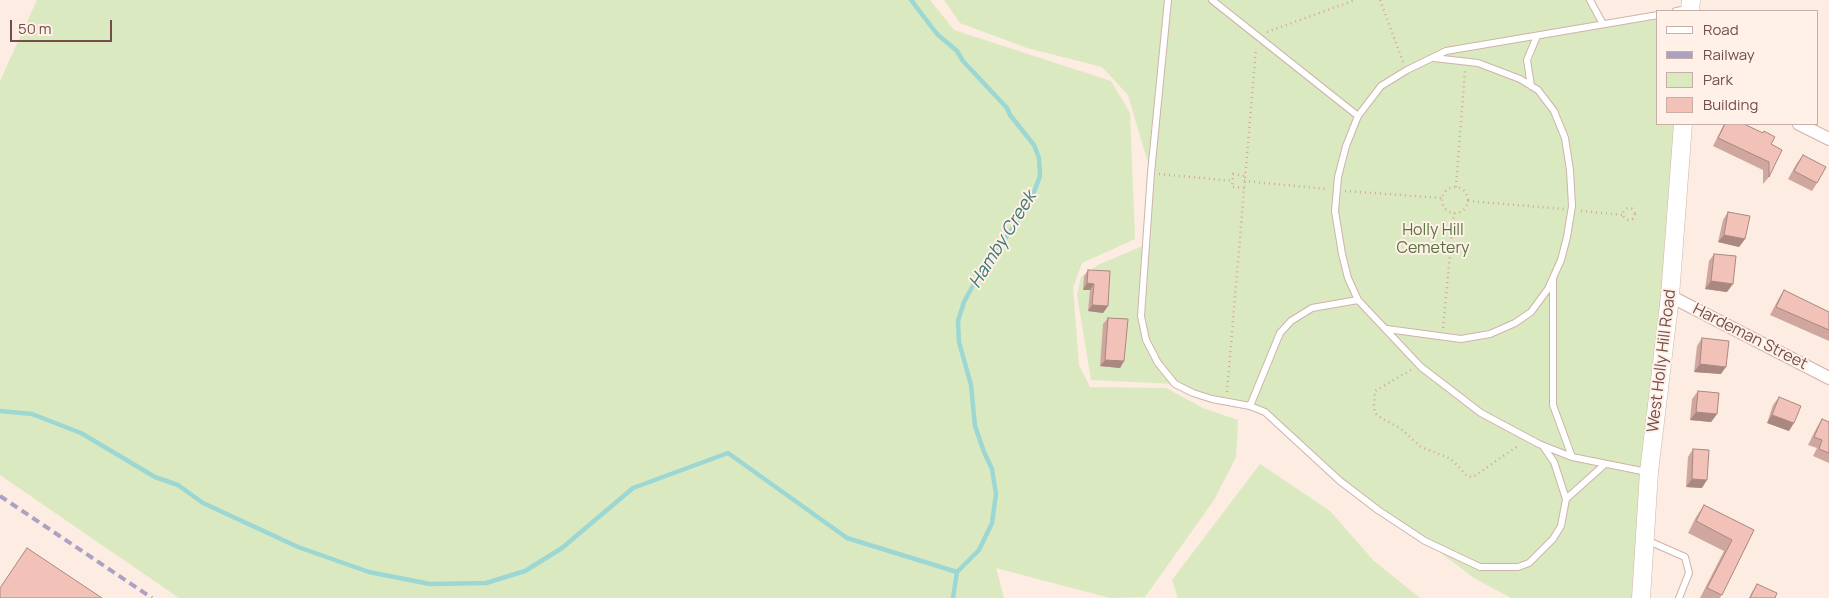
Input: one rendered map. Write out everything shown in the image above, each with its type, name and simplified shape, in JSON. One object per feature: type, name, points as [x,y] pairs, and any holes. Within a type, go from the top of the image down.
[{"type":"street","name":"West Holly Hill Road","points":[[1641,598],[1648,472],[1670,296],[1683,125]]},
{"type":"street","points":[[1801,125],[1829,139]]},
{"type":"street","name":"Hardeman Street","points":[[1670,296],[1829,378]]},
{"type":"lane","points":[[1168,0],[1151,173],[1141,316],[1146,340],[1158,364],[1175,384],[1193,393],[1250,406],[1266,412],[1340,481],[1378,510],[1425,541],[1480,567],[1518,567],[1529,563],[1553,539],[1561,526],[1566,499],[1554,462],[1543,446]]},
{"type":"lane","points":[[1212,0],[1358,116]]},
{"type":"lane","points":[[1590,0],[1603,24]]},
{"type":"lane","points":[[1648,472],[1572,458],[1543,446],[1481,413],[1418,365],[1387,329],[1358,300],[1348,278],[1335,211],[1337,190],[1346,146],[1358,116],[1381,86],[1407,70],[1446,51],[1656,14]]},
{"type":"lane","points":[[1531,86],[1527,60],[1537,36]]},
{"type":"lane","points":[[1387,329],[1442,338],[1461,339],[1490,334],[1515,324],[1531,312],[1553,277],[1561,260],[1571,210],[1570,170],[1564,138],[1554,111],[1538,90],[1500,71],[1466,62],[1433,58]]},
{"type":"lane","points":[[1553,277],[1553,405],[1572,458]]},
{"type":"lane","points":[[1250,406],[1280,333],[1291,321],[1312,308],[1330,303],[1358,300]]},
{"type":"lane","points":[[1566,499],[1604,465]]},
{"type":"lane","points":[[1644,540],[1685,557],[1689,573],[1679,598]]},
{"type":"path","points":[[1226,402],[1257,36],[1355,0]]},
{"type":"path","points":[[1380,0],[1407,70]]},
{"type":"path","points":[[1456,187],[1466,62]]},
{"type":"path","points":[[1151,173],[1233,181]]},
{"type":"path","points":[[1244,188],[1232,187],[1233,174],[1245,176]]},
{"type":"path","points":[[1244,181],[1442,198]]},
{"type":"path","points":[[1456,187],[1465,191],[1468,201],[1462,211],[1454,213],[1446,210],[1442,198],[1446,190],[1456,187]]},
{"type":"path","points":[[1468,201],[1623,215],[1625,219],[1629,220],[1635,214],[1633,210],[1628,208],[1623,215]]},
{"type":"path","points":[[1442,338],[1454,213]]},
{"type":"path","points":[[1418,365],[1375,391],[1374,406],[1375,413],[1400,428],[1420,446],[1451,459],[1467,476],[1473,477],[1528,438]]},
{"type":"green space","points":[[37,0],[930,0],[954,30],[1111,81],[1130,113],[1135,239],[1082,263],[1073,288],[1079,365],[1090,387],[1166,388],[1203,408],[1238,420],[1236,457],[1214,500],[1145,597],[1110,598],[996,568],[1004,598],[179,598],[0,475],[0,81]]},
{"type":"green space","name":"Holly Hill Cemetery","points":[[944,0],[1590,0],[1603,24],[1656,15],[1656,125],[1683,125],[1640,598],[1511,598],[1474,578],[1425,541],[1376,509],[1265,412],[1175,384],[1091,380],[1077,295],[1081,277],[1098,265],[1145,245],[1151,173],[1128,95],[1102,67],[1027,48],[960,23]]},
{"type":"green space","points":[[1260,464],[1330,511],[1374,561],[1420,598],[1178,598],[1172,580]]},
{"type":"building","points":[[1724,125],[1746,125],[1775,137],[1771,144],[1782,150],[1769,177],[1769,162],[1718,138]]},
{"type":"building","points":[[1803,155],[1826,167],[1817,183],[1794,171]]},
{"type":"building","points":[[1728,212],[1750,216],[1745,239],[1724,235]]},
{"type":"building","points":[[1714,254],[1736,256],[1733,284],[1711,281]]},
{"type":"building","points":[[1088,270],[1110,271],[1108,306],[1092,305],[1094,284],[1087,283]]},
{"type":"building","points":[[1784,290],[1829,312],[1829,330],[1776,307]]},
{"type":"building","points":[[1108,318],[1128,319],[1124,361],[1105,360]]},
{"type":"building","points":[[1702,338],[1729,341],[1726,367],[1700,364]]},
{"type":"building","points":[[1698,391],[1719,393],[1717,414],[1696,412]]},
{"type":"building","points":[[1779,397],[1801,406],[1794,423],[1772,415]]},
{"type":"building","points":[[1822,419],[1829,422],[1829,453],[1819,449],[1822,440],[1814,437]]},
{"type":"building","points":[[1693,449],[1709,450],[1707,480],[1692,479]]},
{"type":"building","points":[[1704,505],[1754,530],[1722,595],[1707,588],[1732,540],[1696,521]]},
{"type":"building","points":[[27,548],[102,598],[0,598],[0,588]]},
{"type":"building","points":[[1757,584],[1777,593],[1775,598],[1750,598]]},
{"type":"waterway","name":"Hamby Creek","points":[[911,0],[937,34],[957,51],[963,61],[1007,108],[1010,115],[1034,145],[1039,158],[1040,176],[1030,203],[976,280],[964,302],[958,321],[959,342],[971,385],[975,426],[992,469],[996,494],[992,523],[979,550],[957,572],[953,598]]},
{"type":"waterway","points":[[0,411],[32,414],[81,433],[155,477],[178,485],[203,503],[298,547],[369,572],[430,584],[486,583],[525,571],[562,548],[633,488],[728,453],[847,538],[957,572]]},
{"type":"railway","points":[[0,496],[152,598]]}]
